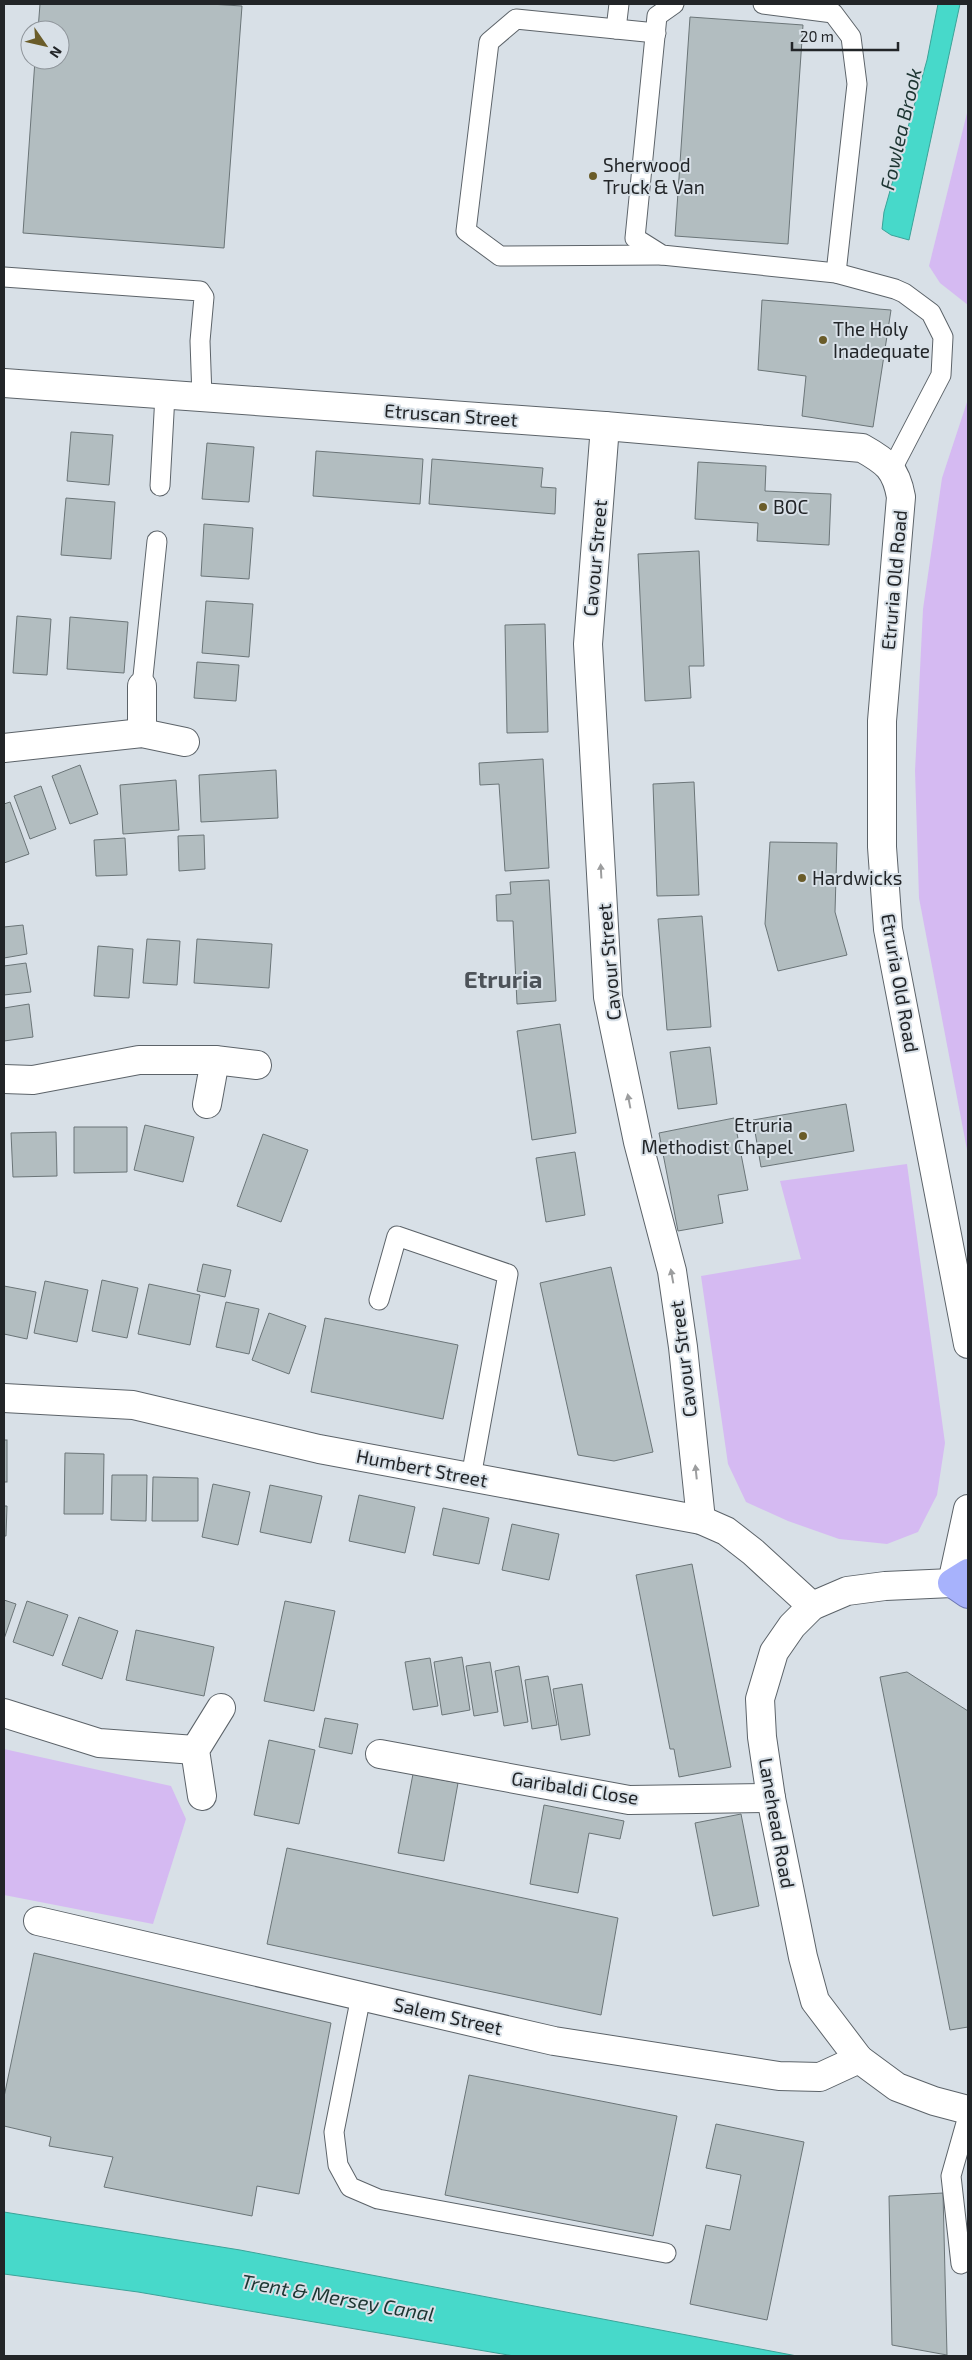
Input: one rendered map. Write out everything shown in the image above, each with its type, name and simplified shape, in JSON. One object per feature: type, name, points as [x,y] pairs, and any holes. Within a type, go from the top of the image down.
[{"type":"street","name":"Etruscan Street","points":[[4,383],[605,426],[862,448],[892,468]]},
{"type":"street","name":"Cavour Street","points":[[605,426],[588,644],[608,997],[638,1142],[672,1271],[683,1347],[701,1520]]},
{"type":"street","name":"Etruria Old Road","points":[[892,468],[898,481],[901,497],[882,721],[882,847],[888,929],[968,1344]]},
{"type":"street","points":[[142,686],[142,733]]},
{"type":"street","points":[[4,748],[142,733],[185,742]]},
{"type":"street","points":[[4,1079],[33,1080],[139,1060],[215,1060],[257,1065]]},
{"type":"street","points":[[208,1104],[215,1060]]},
{"type":"street","name":"Humbert Street","points":[[4,1398],[133,1405],[319,1449],[701,1520],[726,1531],[746,1546],[812,1606]]},
{"type":"street","points":[[963,1583],[968,1509]]},
{"type":"street","name":"Lanehead Road","points":[[963,1583],[885,1586],[847,1590],[812,1606],[792,1626],[774,1652],[760,1698],[762,1737],[772,1798],[803,1957],[815,2001],[859,2059],[897,2087],[934,2101],[968,2110]]},
{"type":"street","points":[[202,1796],[195,1750],[221,1708]]},
{"type":"street","points":[[4,1714],[99,1743],[195,1750]]},
{"type":"street","name":"Garibaldi Close","points":[[380,1754],[629,1800],[772,1798]]},
{"type":"street","name":"Salem Street","points":[[38,1920],[554,2041],[779,2076],[820,2077],[859,2059]]},
{"type":"lane","points":[[616,29],[619,4]]},
{"type":"lane","points":[[662,255],[635,238],[657,16],[674,4]]},
{"type":"lane","points":[[763,4],[833,14],[851,37],[857,84],[836,273]]},
{"type":"lane","points":[[656,34],[516,19],[489,42],[466,231],[500,256],[662,255],[836,273],[904,293],[932,313],[942,337],[941,375],[892,468]]},
{"type":"lane","points":[[4,277],[200,291],[204,297],[200,341],[202,397]]},
{"type":"lane","points":[[160,486],[165,395]]},
{"type":"lane","points":[[142,686],[157,541]]},
{"type":"lane","points":[[379,1300],[397,1236],[508,1274],[471,1477]]},
{"type":"lane","points":[[361,1996],[334,2132],[338,2164],[350,2187],[378,2199],[666,2253]]},
{"type":"lane","points":[[961,2264],[951,2176],[968,2116]]},
{"type":"shaded area","points":[[968,109],[968,305],[940,283],[929,266]]},
{"type":"shaded area","points":[[968,399],[968,1155],[919,898],[915,771],[923,609],[942,478]]},
{"type":"shaded area","points":[[907,1164],[945,1443],[937,1495],[918,1532],[887,1544],[839,1539],[788,1521],[746,1502],[728,1464],[701,1276],[801,1259],[780,1181]]},
{"type":"shaded area","points":[[4,1749],[171,1786],[186,1819],[153,1924],[4,1895]]},
{"type":"water","points":[[938,4],[960,4],[909,240],[891,235],[882,229],[884,212],[927,60]]},
{"type":"water","name":"Trent & Mersey Canal","points":[[4,2212],[240,2250],[797,2356],[514,2356],[138,2292],[4,2274]]},
{"type":"building","points":[[40,4],[210,4],[242,6],[224,248],[23,233],[34,70],[70,70],[70,20],[39,20]]},
{"type":"building","points":[[690,17],[803,25],[788,244],[675,236]]},
{"type":"building","name":"The Holy Inadequate","points":[[762,300],[891,310],[873,427],[802,416],[806,376],[758,370]]},
{"type":"building","points":[[71,432],[113,435],[109,485],[67,481]]},
{"type":"building","points":[[207,443],[254,447],[249,502],[202,499]]},
{"type":"building","points":[[316,451],[423,459],[420,504],[313,496]]},
{"type":"building","points":[[432,459],[543,468],[541,487],[556,488],[555,514],[429,504]]},
{"type":"building","name":"BOC","points":[[698,462],[766,466],[765,491],[831,494],[829,545],[757,541],[758,523],[695,519]]},
{"type":"building","points":[[66,498],[115,502],[111,559],[61,555]]},
{"type":"building","points":[[204,524],[253,528],[249,579],[201,576]]},
{"type":"building","points":[[699,551],[704,666],[689,666],[691,698],[645,701],[638,554]]},
{"type":"building","points":[[206,601],[253,604],[249,657],[202,653]]},
{"type":"building","points":[[17,616],[51,619],[47,675],[13,673]]},
{"type":"building","points":[[70,617],[128,622],[124,673],[67,669]]},
{"type":"building","points":[[545,624],[548,732],[507,733],[505,625]]},
{"type":"building","points":[[197,662],[239,665],[236,701],[194,698]]},
{"type":"building","points":[[543,759],[549,868],[505,871],[499,784],[480,785],[479,763]]},
{"type":"building","points":[[80,765],[98,814],[70,824],[52,776]]},
{"type":"building","points":[[276,770],[278,818],[201,822],[199,775]]},
{"type":"building","points":[[176,780],[179,830],[123,834],[120,785]]},
{"type":"building","points":[[694,782],[699,895],[657,896],[653,784]]},
{"type":"building","points":[[41,786],[56,829],[30,839],[14,796]]},
{"type":"building","points":[[10,802],[29,854],[4,863],[4,804]]},
{"type":"building","points":[[204,835],[205,869],[179,871],[178,836]]},
{"type":"building","points":[[125,838],[127,875],[96,876],[94,840]]},
{"type":"building","name":"Hardwicks","points":[[770,842],[837,843],[835,912],[847,955],[778,971],[765,924]]},
{"type":"building","points":[[549,880],[556,1001],[517,1004],[513,921],[497,921],[496,895],[511,894],[510,882]]},
{"type":"building","points":[[702,916],[711,1027],[667,1030],[658,919]]},
{"type":"building","points":[[23,925],[27,954],[4,958],[4,927]]},
{"type":"building","points":[[147,939],[180,941],[177,985],[143,983]]},
{"type":"building","points":[[197,939],[272,944],[269,988],[194,983]]},
{"type":"building","points":[[98,946],[133,949],[129,998],[94,996]]},
{"type":"building","points":[[26,963],[31,992],[4,995],[4,966]]},
{"type":"building","points":[[29,1004],[33,1037],[4,1041],[4,1008]]},
{"type":"building","points":[[560,1024],[576,1133],[532,1140],[517,1031]]},
{"type":"building","points":[[710,1047],[717,1104],[678,1109],[670,1052]]},
{"type":"building","name":"Etruria Methodist Chapel","points":[[846,1104],[854,1151],[761,1167],[753,1120]]},
{"type":"building","points":[[734,1118],[748,1190],[718,1195],[723,1223],[678,1231],[659,1133]]},
{"type":"building","points":[[145,1125],[194,1137],[183,1182],[134,1170]]},
{"type":"building","points":[[74,1127],[127,1127],[127,1172],[74,1173]]},
{"type":"building","points":[[56,1132],[57,1176],[13,1177],[11,1133]]},
{"type":"building","points":[[263,1134],[308,1150],[281,1222],[237,1206]]},
{"type":"building","points":[[575,1152],[585,1215],[546,1222],[536,1158]]},
{"type":"building","points":[[203,1264],[231,1270],[225,1297],[197,1291]]},
{"type":"building","points":[[611,1267],[653,1452],[614,1461],[578,1455],[540,1283]]},
{"type":"building","points":[[102,1280],[138,1288],[127,1338],[92,1331]]},
{"type":"building","points":[[45,1281],[88,1290],[77,1342],[34,1333]]},
{"type":"building","points":[[149,1284],[200,1295],[190,1345],[138,1334]]},
{"type":"building","points":[[4,1286],[36,1292],[27,1339],[4,1334]]},
{"type":"building","points":[[226,1302],[259,1309],[249,1354],[216,1347]]},
{"type":"building","points":[[269,1313],[306,1326],[289,1374],[252,1360]]},
{"type":"building","points":[[325,1318],[458,1345],[443,1419],[311,1392]]},
{"type":"building","points":[[4,1440],[7,1440],[7,1482],[4,1482]]},
{"type":"building","points":[[65,1453],[104,1454],[103,1514],[64,1514]]},
{"type":"building","points":[[112,1475],[147,1475],[146,1521],[111,1520]]},
{"type":"building","points":[[153,1477],[198,1478],[198,1521],[152,1521]]},
{"type":"building","points":[[213,1484],[250,1492],[238,1545],[202,1537]]},
{"type":"building","points":[[270,1485],[322,1496],[311,1543],[260,1532]]},
{"type":"building","points":[[359,1495],[415,1507],[405,1553],[349,1541]]},
{"type":"building","points":[[4,1506],[7,1506],[6,1536],[4,1536]]},
{"type":"building","points":[[443,1508],[489,1518],[479,1564],[433,1555]]},
{"type":"building","points":[[512,1524],[559,1534],[549,1580],[502,1570]]},
{"type":"building","points":[[692,1564],[731,1767],[679,1777],[674,1749],[670,1749],[636,1575]]},
{"type":"building","points":[[4,1600],[16,1604],[4,1639]]},
{"type":"building","points":[[27,1601],[68,1615],[53,1656],[13,1642]]},
{"type":"building","points":[[285,1601],[335,1611],[314,1711],[264,1701]]},
{"type":"building","points":[[79,1617],[118,1631],[102,1679],[62,1665]]},
{"type":"building","points":[[136,1630],[214,1647],[204,1696],[126,1680]]},
{"type":"building","points":[[462,1657],[470,1710],[442,1715],[434,1662]]},
{"type":"building","points":[[430,1658],[438,1706],[413,1710],[405,1662]]},
{"type":"building","points":[[490,1662],[498,1712],[474,1716],[466,1666]]},
{"type":"building","points":[[519,1666],[528,1722],[504,1726],[495,1671]]},
{"type":"building","points":[[907,1672],[968,1711],[968,2027],[950,2030],[880,1677]]},
{"type":"building","points":[[548,1676],[557,1725],[532,1729],[525,1680]]},
{"type":"building","points":[[582,1684],[590,1735],[561,1740],[553,1689]]},
{"type":"building","points":[[325,1718],[358,1724],[352,1754],[319,1747]]},
{"type":"building","points":[[269,1740],[315,1750],[299,1824],[254,1815]]},
{"type":"building","points":[[413,1774],[458,1783],[444,1861],[398,1853]]},
{"type":"building","points":[[544,1805],[624,1821],[620,1839],[589,1833],[578,1893],[530,1884]]},
{"type":"building","points":[[741,1814],[759,1906],[713,1916],[695,1823]]},
{"type":"building","points":[[287,1848],[618,1918],[601,2015],[267,1944]]},
{"type":"building","points":[[34,1953],[331,2023],[299,2194],[257,2186],[252,2216],[104,2187],[113,2157],[49,2146],[51,2137],[4,2126],[4,2097]]},
{"type":"building","points":[[469,2075],[677,2116],[653,2236],[445,2195]]},
{"type":"building","points":[[716,2124],[804,2142],[767,2320],[690,2304],[706,2225],[730,2230],[741,2175],[706,2168]]},
{"type":"building","points":[[943,2193],[947,2355],[892,2345],[889,2196]]},
{"type":"place","name":"Sherwood Truck & Van","points":[[593,176]]},
{"type":"place","name":"The Holy Inadequate","points":[[823,340]]},
{"type":"place","name":"BOC","points":[[763,507]]},
{"type":"place","name":"Hardwicks","points":[[802,878]]},
{"type":"place","name":"Etruria Methodist Chapel","points":[[803,1136]]},
{"type":"district","name":"Etruria","points":[[503,980]]},
{"type":"water label","name":"Fowlea Brook","points":[[901,129]]}]
